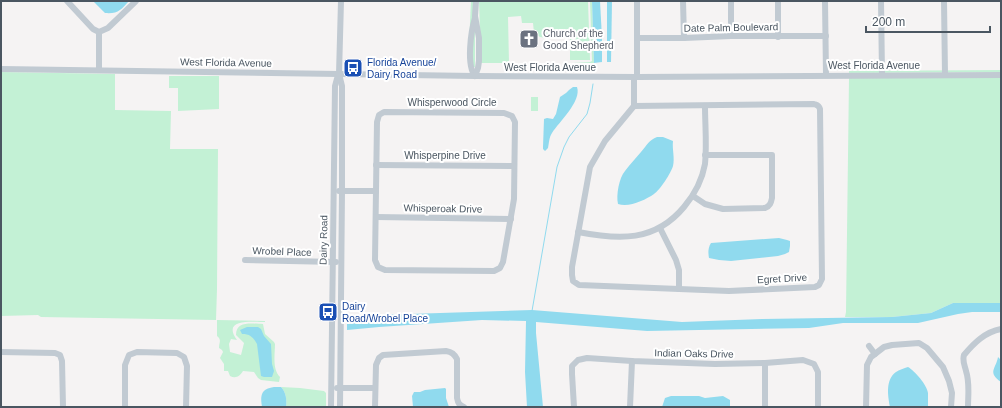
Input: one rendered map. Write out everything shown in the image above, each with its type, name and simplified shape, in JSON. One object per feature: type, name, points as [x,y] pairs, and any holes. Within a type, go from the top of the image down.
[{"type":"street","points":[[67,1],[93,29],[99,32]]},
{"type":"street","points":[[99,32],[108,28],[136,1]]},
{"type":"street","name":"Dairy Road","points":[[340,407],[342,86],[339,74],[341,1]]},
{"type":"street","points":[[475,76],[478,68],[479,46],[475,16],[476,1]]},
{"type":"street","points":[[634,106],[637,1]]},
{"type":"street","points":[[684,1],[684,38]]},
{"type":"street","points":[[731,1],[731,36]]},
{"type":"street","points":[[778,1],[778,37]]},
{"type":"street","points":[[825,1],[826,75]]},
{"type":"street","points":[[881,1],[882,75]]},
{"type":"street","points":[[944,1],[944,75]]},
{"type":"street","points":[[99,32],[99,70]]},
{"type":"street","name":"Date Palm Boulevard","points":[[637,38],[826,36]]},
{"type":"street","name":"West Florida Avenue","points":[[1,69],[636,77],[1001,75]]},
{"type":"street","name":"Dairy Road","points":[[331,407],[335,86],[339,74]]},
{"type":"street","name":"Egret Drive","points":[[814,104],[819,107],[822,279],[819,285],[815,287],[729,291],[579,285],[573,281],[572,275],[578,232],[590,167],[605,141],[634,106],[705,106],[814,104]]},
{"type":"street","points":[[578,232],[613,238],[635,236],[660,228],[678,215],[693,196],[700,182],[705,155],[705,106]]},
{"type":"street","name":"Whisperwood Circle","points":[[384,112],[504,112],[512,116],[515,122],[514,199],[503,262],[500,268],[494,271],[385,270],[378,267],[375,260],[376,165],[377,122],[379,115],[384,112]]},
{"type":"street","points":[[693,196],[706,204],[722,209],[765,208],[770,206],[771,203],[772,155],[705,155]]},
{"type":"street","name":"Whisperpine Drive","points":[[376,165],[514,166]]},
{"type":"street","points":[[334,191],[376,191]]},
{"type":"street","name":"Whisperoak Drive","points":[[376,218],[511,219]]},
{"type":"street","points":[[660,228],[676,260],[679,270],[679,289]]},
{"type":"street","name":"Wrobel Place","points":[[245,260],[342,262]]},
{"type":"street","points":[[968,407],[968,376],[963,362],[964,355],[983,336],[992,331],[1001,329]]},
{"type":"street","points":[[866,407],[867,365],[871,358],[884,347],[892,345],[919,344],[927,348],[943,368],[949,380],[952,393],[951,407]]},
{"type":"street","points":[[869,346],[875,354]]},
{"type":"street","points":[[375,407],[376,362],[379,358],[383,355],[446,351],[454,354],[457,359],[457,398],[458,403],[464,407]]},
{"type":"street","points":[[1,352],[55,353],[60,355],[62,361],[63,407]]},
{"type":"street","points":[[125,407],[126,364],[129,355],[137,352],[177,353],[184,357],[186,366],[186,407]]},
{"type":"street","name":"Indian Oaks Drive","points":[[574,407],[572,366],[578,360],[587,358],[708,364],[765,363],[803,360],[814,364],[818,372],[818,407]]},
{"type":"street","points":[[630,407],[632,361]]},
{"type":"street","points":[[765,363],[765,407]]},
{"type":"street","points":[[332,388],[375,388]]},
{"type":"green space","points":[[471,1],[475,1],[475,67],[468,67]]},
{"type":"green space","points":[[479,1],[588,1],[590,60],[570,60],[570,38],[540,37],[534,33],[533,23],[522,23],[521,16],[508,17],[509,63],[481,63]]},
{"type":"green space","points":[[590,1],[592,1],[594,63],[573,63],[592,61]]},
{"type":"green space","points":[[1001,70],[1001,72],[849,73],[849,71]]},
{"type":"green space","points":[[1,72],[115,74],[115,110],[171,111],[170,149],[218,149],[216,320],[41,317],[38,315],[1,316]]},
{"type":"green space","points":[[169,76],[219,76],[219,109],[178,111],[178,88],[169,88]]},
{"type":"green space","points":[[1001,77],[1001,303],[953,303],[931,313],[892,317],[845,317],[849,78]]},
{"type":"green space","points":[[531,97],[538,97],[538,111],[531,111]]},
{"type":"green space","points":[[217,320],[265,321],[247,322],[236,325],[233,328],[233,333],[237,340],[231,339],[229,344],[230,352],[241,355],[244,343],[236,335],[239,327],[246,324],[263,324],[265,334],[275,344],[274,357],[277,374],[280,377],[279,382],[261,380],[254,372],[243,371],[239,376],[234,377],[230,376],[228,371],[224,371],[224,364],[220,358],[223,352],[219,348],[220,340],[217,336]]},
{"type":"green space","points":[[281,387],[324,391],[326,393],[326,407],[286,407],[286,396]]},
{"type":"water","points":[[93,1],[129,1],[119,11],[105,13]]},
{"type":"water","points":[[592,1],[600,1],[602,38],[602,62],[594,63]]},
{"type":"water","points":[[607,1],[612,1],[611,62],[607,62]]},
{"type":"water","points":[[573,87],[577,87],[578,93],[576,99],[569,111],[555,128],[551,135],[548,148],[545,151],[543,149],[544,119],[553,119],[556,114],[560,97]]},
{"type":"water","points":[[657,137],[663,137],[673,141],[674,163],[668,177],[654,194],[646,199],[627,205],[618,204],[618,187],[623,174],[648,143]]},
{"type":"water","points":[[779,238],[790,241],[789,252],[778,256],[731,261],[709,258],[708,250],[711,243]]},
{"type":"water","points":[[953,303],[1001,303],[1001,312],[972,312],[918,323],[843,323],[809,328],[647,331],[536,322],[543,407],[527,407],[525,372],[526,321],[482,320],[347,330],[347,316],[532,310],[682,322],[892,317],[931,313]]},
{"type":"water","points":[[247,327],[258,327],[261,329],[264,336],[271,344],[272,364],[274,371],[272,377],[261,376],[257,344],[251,336],[242,334],[240,330]]},
{"type":"water","points":[[998,357],[1001,360],[1001,382],[994,376],[993,373]]},
{"type":"water","points":[[908,367],[923,382],[927,390],[928,407],[890,407],[888,388],[890,379],[896,372]]},
{"type":"water","points":[[281,387],[283,389],[286,396],[286,407],[262,407],[262,393],[266,389]]},
{"type":"water","points":[[445,388],[449,407],[413,407],[412,396],[414,392]]},
{"type":"water","points":[[671,396],[699,396],[705,398],[723,396],[730,400],[730,407],[662,407],[665,398]]},
{"type":"waterway","points":[[532,311],[557,167],[569,137],[587,114],[593,84]]},
{"type":"place","name":"Church of the Good Shepherd","points":[[529,39]]},
{"type":"place","name":"Florida Avenue/ Dairy Road","points":[[353,68]]},
{"type":"place","name":"Dairy Road/Wrobel Place","points":[[328,312]]}]
